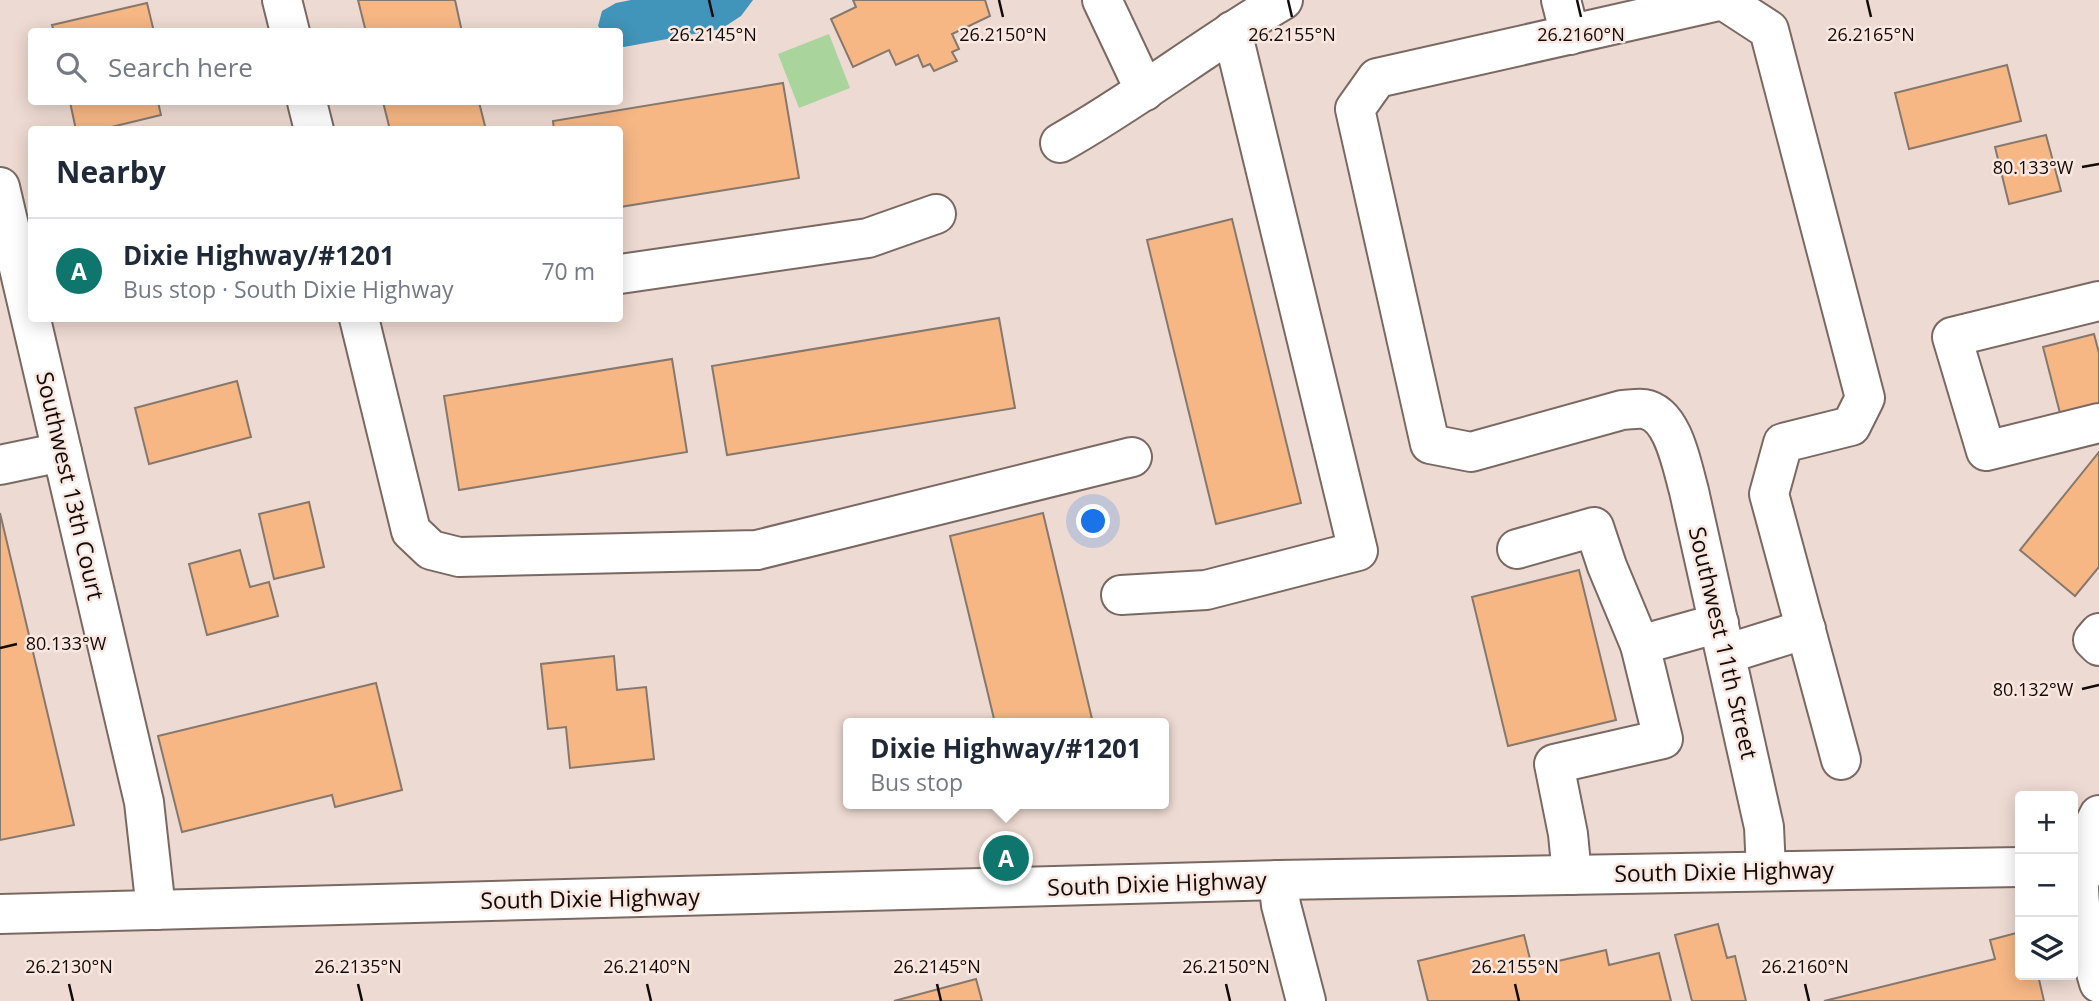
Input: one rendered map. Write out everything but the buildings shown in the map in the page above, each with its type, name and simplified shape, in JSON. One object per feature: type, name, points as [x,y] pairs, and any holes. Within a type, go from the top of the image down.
[{"type":"main road","points":[[282,0],[289,28]]},
{"type":"main road","points":[[1102,0],[1145,91]]},
{"type":"main road","points":[[1060,143],[1145,91],[1232,31],[1283,0]]},
{"type":"main road","points":[[1566,17],[1723,0],[1769,30],[1865,398],[1850,426],[1783,443],[1769,494],[1841,760]]},
{"type":"main road","name":"Southwest 11th Street","points":[[1566,17],[1377,78],[1355,109],[1430,444],[1471,452],[1622,411],[1645,409],[1662,419],[1679,456],[1689,491],[1764,827],[1766,870]]},
{"type":"main road","points":[[1121,595],[1206,590],[1359,551],[1232,31]]},
{"type":"main road","points":[[308,105],[313,126]]},
{"type":"main road","name":"Southwest 13th Court","points":[[0,187],[28,307]]},
{"type":"main road","points":[[623,274],[868,238],[936,214]]},
{"type":"main road","points":[[2099,301],[1952,337],[1986,451],[2099,423]]},
{"type":"main road","name":"Southwest 13th Court","points":[[32,322],[144,802],[156,910]]},
{"type":"main road","points":[[363,322],[411,531],[431,550],[459,557],[757,550],[1132,457]]},
{"type":"main road","points":[[0,465],[62,452]]},
{"type":"main road","points":[[1517,550],[1594,527],[1640,645],[1663,739],[1554,764],[1568,834],[1572,875]]},
{"type":"main road","points":[[1640,645],[1806,629]]},
{"type":"main road","points":[[2099,633],[2093,640],[2099,646]]},
{"type":"main road","points":[[2099,815],[2090,832],[2078,911],[2099,984]]},
{"type":"main road","name":"South Dixie Highway","points":[[0,914],[1278,880],[2015,867]]},
{"type":"main road","points":[[1278,880],[1280,905],[1306,1001]]},
{"type":"green space","points":[[829,34],[850,88],[799,108],[778,54]]},
{"type":"water","points":[[631,0],[753,0],[741,16],[721,29],[624,47],[623,28],[598,26],[602,11],[616,3]]},
{"type":"place","name":"Dixie Highway/#1201","points":[[1006,858]]}]
